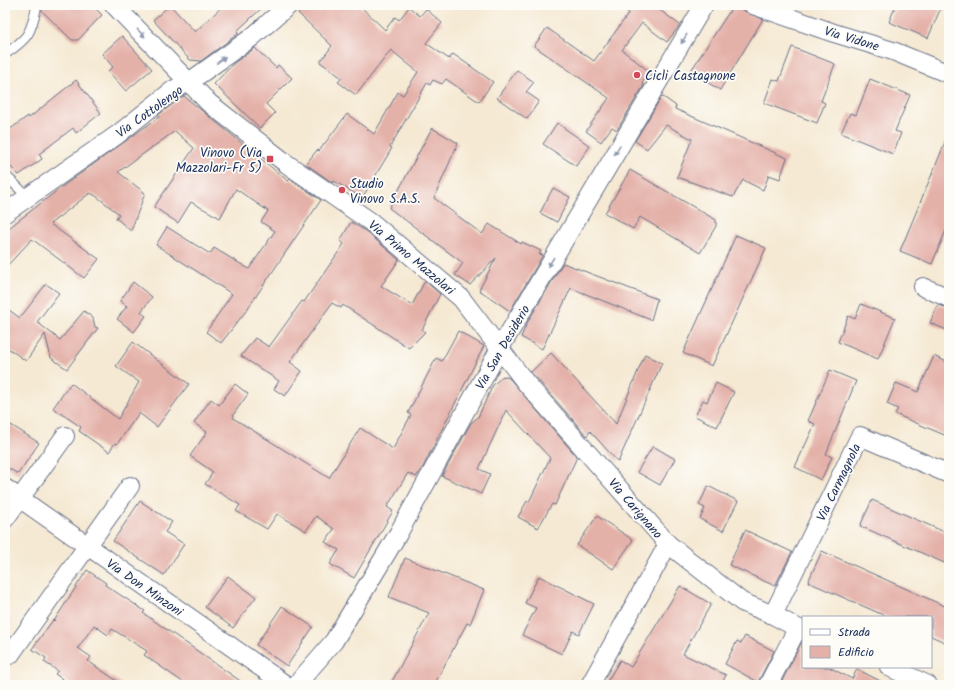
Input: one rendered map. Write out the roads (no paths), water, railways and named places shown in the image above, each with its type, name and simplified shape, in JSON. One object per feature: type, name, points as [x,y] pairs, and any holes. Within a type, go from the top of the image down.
[{"type":"street","name":"Via Primo Mazzolari","points":[[114,5],[209,103],[287,164],[371,222],[461,298],[500,348]]},
{"type":"street","name":"Via Cottolengo","points":[[5,213],[27,196],[117,134],[173,90],[189,82],[251,38],[289,5]]},
{"type":"street","name":"Via San Desiderio","points":[[296,685],[334,641],[398,534],[500,348],[704,5]]},
{"type":"street","name":"Via Vidone","points":[[753,5],[834,33],[893,51],[949,74]]},
{"type":"street","points":[[923,287],[949,298]]},
{"type":"street","name":"Via Carignano","points":[[500,348],[526,383],[668,544],[742,602],[773,615],[800,630]]},
{"type":"street","points":[[5,519],[65,436]]},
{"type":"street","name":"Via Carmagnola","points":[[773,615],[860,436],[949,474]]},
{"type":"street","points":[[10,655],[130,486]]},
{"type":"street","name":"Via Don Minzoni","points":[[5,488],[286,685]]},
{"type":"street","points":[[590,685],[668,544]]},
{"type":"street","points":[[768,685],[800,630]]},
{"type":"street","points":[[891,668],[919,683]]},
{"type":"lane","points":[[5,54],[19,45],[31,30],[37,5]]},
{"type":"lane","points":[[5,175],[27,196]]},
{"type":"place","name":"Cicli Castagnone","points":[[637,75]]},
{"type":"place","name":"Vinovo (Via Mazzolari-Fr 5)","points":[[270,159]]},
{"type":"place","name":"Studio Vinovo S.A.S.","points":[[342,190]]}]
